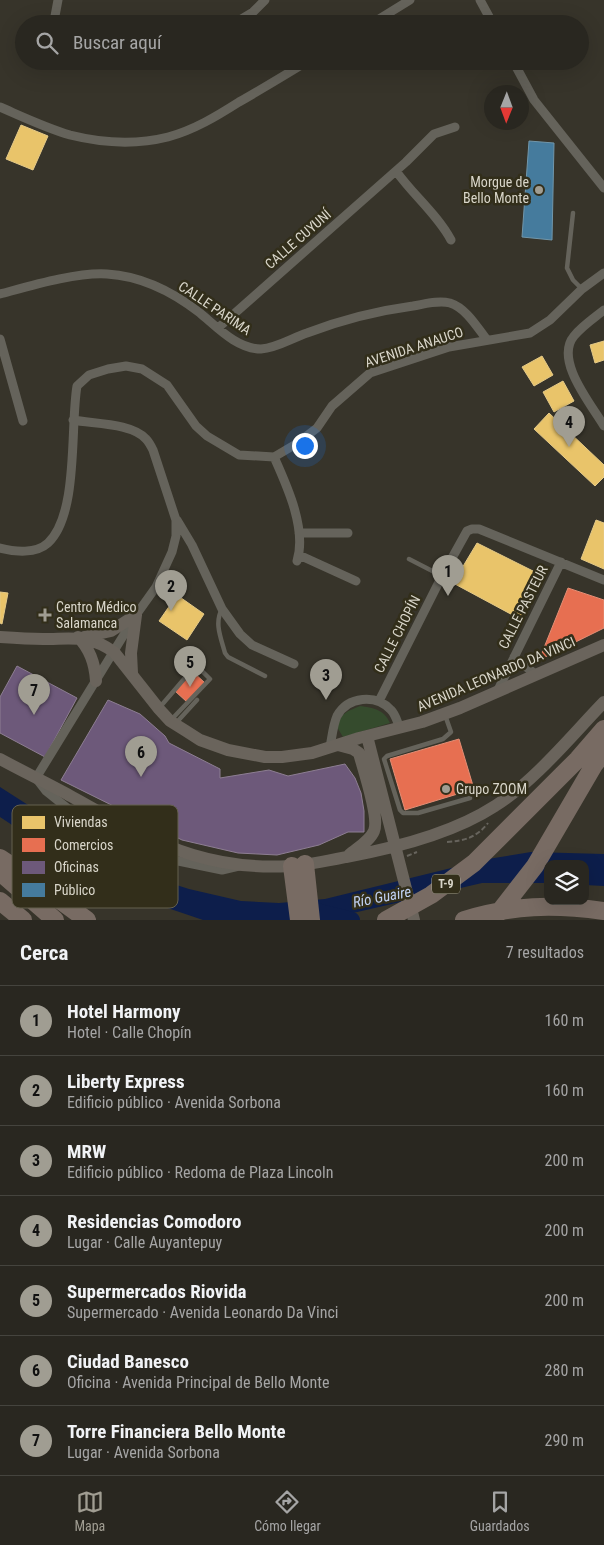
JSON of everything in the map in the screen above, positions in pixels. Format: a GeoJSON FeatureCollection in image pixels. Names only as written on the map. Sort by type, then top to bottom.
{"type":"FeatureCollection","features":[{"type":"Feature","properties":{"kind":"highway","name":"T-9"},"geometry":{"type":"LineString","coordinates":[[386,920],[431,895],[474,863],[578,759],[604,729]]}},
{"type":"Feature","properties":{"kind":"highway"},"geometry":{"type":"LineString","coordinates":[[493,920],[535,866],[594,765],[604,752]]}},
{"type":"Feature","properties":{"kind":"highway"},"geometry":{"type":"LineString","coordinates":[[0,858],[12,866]]}},
{"type":"Feature","properties":{"kind":"highway"},"geometry":{"type":"LineString","coordinates":[[299,869],[299,920]]}},
{"type":"Feature","properties":{"kind":"highway"},"geometry":{"type":"LineString","coordinates":[[299,869],[311,920]]}},
{"type":"Feature","properties":{"kind":"highway"},"geometry":{"type":"LineString","coordinates":[[0,872],[12,882]]}},
{"type":"Feature","properties":{"kind":"highway"},"geometry":{"type":"LineString","coordinates":[[0,901],[23,920]]}},
{"type":"Feature","properties":{"kind":"highway"},"geometry":{"type":"LineString","coordinates":[[464,920],[497,911],[524,907],[562,906],[604,911]]}},
{"type":"Feature","properties":{"kind":"highway"},"geometry":{"type":"LineString","coordinates":[[42,908],[56,920]]}},
{"type":"Feature","properties":{"kind":"highway"},"geometry":{"type":"LineString","coordinates":[[71,908],[87,920]]}},
{"type":"Feature","properties":{"kind":"highway"},"geometry":{"type":"LineString","coordinates":[[503,920],[574,912],[604,916]]}},
{"type":"Feature","properties":{"kind":"street"},"geometry":{"type":"LineString","coordinates":[[56,15],[58,0]]}},
{"type":"Feature","properties":{"kind":"street"},"geometry":{"type":"LineString","coordinates":[[248,15],[265,0]]}},
{"type":"Feature","properties":{"kind":"street"},"geometry":{"type":"LineString","coordinates":[[385,15],[410,0]]}},
{"type":"Feature","properties":{"kind":"street"},"geometry":{"type":"LineString","coordinates":[[480,0],[488,15]]}},
{"type":"Feature","properties":{"kind":"street"},"geometry":{"type":"LineString","coordinates":[[0,106],[52,129],[83,138],[132,142],[154,140],[175,135],[208,121],[293,70]]}},
{"type":"Feature","properties":{"kind":"street"},"geometry":{"type":"LineString","coordinates":[[518,70],[534,100],[604,188]]}},
{"type":"Feature","properties":{"kind":"street","name":"CALLE CUYUNÍ"},"geometry":{"type":"LineString","coordinates":[[218,328],[396,171],[434,134],[455,127]]}},
{"type":"Feature","properties":{"kind":"street"},"geometry":{"type":"LineString","coordinates":[[396,171],[406,185],[443,225],[451,240]]}},
{"type":"Feature","properties":{"kind":"street","name":"AVENIDA ANAUCO"},"geometry":{"type":"LineString","coordinates":[[274,457],[296,444],[317,428],[332,406],[370,372],[449,347],[530,333],[550,320],[582,288],[604,273]]}},
{"type":"Feature","properties":{"kind":"street","name":"CALLE PARIMA"},"geometry":{"type":"LineString","coordinates":[[0,294],[32,285],[78,276],[106,274],[124,276],[142,281],[177,296],[218,328],[248,347],[269,348],[353,317],[437,302],[451,304],[464,310],[487,340]]}},
{"type":"Feature","properties":{"kind":"street"},"geometry":{"type":"LineString","coordinates":[[604,310],[575,335],[569,343],[567,354],[572,374],[604,426]]}},
{"type":"Feature","properties":{"kind":"street"},"geometry":{"type":"LineString","coordinates":[[0,339],[23,421]]}},
{"type":"Feature","properties":{"kind":"street"},"geometry":{"type":"LineString","coordinates":[[0,548],[17,551],[35,550],[43,547],[53,537],[60,523],[72,474],[73,420],[77,386],[89,375],[126,366],[142,369],[167,386],[196,426],[207,436],[239,455],[274,457],[285,481],[300,533],[298,558],[356,581]]}},
{"type":"Feature","properties":{"kind":"street"},"geometry":{"type":"LineString","coordinates":[[73,420],[122,427],[136,431],[147,439],[153,450],[176,520],[192,545],[222,609],[240,634],[252,645],[294,664]]}},
{"type":"Feature","properties":{"kind":"street"},"geometry":{"type":"LineString","coordinates":[[36,778],[136,615],[156,587],[172,552],[176,536],[176,520]]}},
{"type":"Feature","properties":{"kind":"street","name":"CALLE CHOPÍN"},"geometry":{"type":"LineString","coordinates":[[379,701],[442,576],[467,532],[472,529],[479,529],[562,562]]}},
{"type":"Feature","properties":{"kind":"street"},"geometry":{"type":"LineString","coordinates":[[300,533],[348,533]]}},
{"type":"Feature","properties":{"kind":"street"},"geometry":{"type":"LineString","coordinates":[[562,562],[604,580]]}},
{"type":"Feature","properties":{"kind":"street","name":"CALLE PASTEUR"},"geometry":{"type":"LineString","coordinates":[[496,692],[562,562]]}},
{"type":"Feature","properties":{"kind":"street"},"geometry":{"type":"LineString","coordinates":[[0,637],[45,639],[78,637],[111,631],[136,615]]}},
{"type":"Feature","properties":{"kind":"street"},"geometry":{"type":"LineString","coordinates":[[132,673],[131,654],[136,615]]}},
{"type":"Feature","properties":{"kind":"street"},"geometry":{"type":"LineString","coordinates":[[78,637],[105,645],[114,652]]}},
{"type":"Feature","properties":{"kind":"street"},"geometry":{"type":"LineString","coordinates":[[78,637],[89,651],[96,681]]}},
{"type":"Feature","properties":{"kind":"street","name":"AVENIDA LEONARDO DA VINCI"},"geometry":{"type":"LineString","coordinates":[[114,652],[158,709],[173,723],[200,740],[243,754],[282,757],[305,754],[445,714],[603,645]]}},
{"type":"Feature","properties":{"kind":"street"},"geometry":{"type":"LineString","coordinates":[[514,656],[535,674]]}},
{"type":"Feature","properties":{"kind":"street"},"geometry":{"type":"LineString","coordinates":[[347,857],[366,841],[372,834],[376,824],[375,813],[359,753],[353,749],[334,746],[338,716],[348,704],[366,699],[379,701],[391,710],[400,728]]}},
{"type":"Feature","properties":{"kind":"street"},"geometry":{"type":"LineString","coordinates":[[178,849],[211,860],[245,865],[299,869],[396,846],[455,826],[494,807],[516,792],[604,702]]}},
{"type":"Feature","properties":{"kind":"street"},"geometry":{"type":"LineString","coordinates":[[367,736],[414,920]]}},
{"type":"Feature","properties":{"kind":"street"},"geometry":{"type":"LineString","coordinates":[[0,759],[87,805]]}},
{"type":"Feature","properties":{"kind":"street"},"geometry":{"type":"LineString","coordinates":[[36,778],[46,791],[64,805]]}},
{"type":"Feature","properties":{"kind":"street"},"geometry":{"type":"LineString","coordinates":[[178,861],[222,870],[245,865]]}},
{"type":"Feature","properties":{"kind":"street"},"geometry":{"type":"LineString","coordinates":[[56,920],[64,908]]}},
{"type":"Feature","properties":{"kind":"street"},"geometry":{"type":"LineString","coordinates":[[73,920],[80,908]]}},
{"type":"Feature","properties":{"kind":"lane"},"geometry":{"type":"LineString","coordinates":[[573,213],[568,268],[573,280],[582,288]]}},
{"type":"Feature","properties":{"kind":"lane"},"geometry":{"type":"LineString","coordinates":[[409,559],[442,576]]}},
{"type":"Feature","properties":{"kind":"lane"},"geometry":{"type":"LineString","coordinates":[[222,609],[218,615],[217,623],[224,653],[232,660],[265,676]]}},
{"type":"Feature","properties":{"kind":"lane"},"geometry":{"type":"LineString","coordinates":[[158,709],[196,665],[210,679],[173,723]]}},
{"type":"Feature","properties":{"kind":"lane"},"geometry":{"type":"LineString","coordinates":[[173,723],[197,700]]}},
{"type":"Feature","properties":{"kind":"lane"},"geometry":{"type":"LineString","coordinates":[[445,714],[451,732],[449,735],[443,739],[387,756],[384,759],[400,810],[403,813],[418,812],[470,798]]}},
{"type":"Feature","properties":{"kind":"green space"},"geometry":{"type":"Polygon","coordinates":[[[360,706],[381,712],[388,718],[390,723],[343,737],[337,727],[341,718],[348,711],[360,706]]]}},
{"type":"Feature","properties":{"kind":"water","name":"Río Guaire"},"geometry":{"type":"Polygon","coordinates":[[[0,787],[28,805],[12,805],[12,825],[0,817],[0,787]]]}},
{"type":"Feature","properties":{"kind":"water","name":"Río Guaire"},"geometry":{"type":"Polygon","coordinates":[[[531,852],[604,854],[604,886],[589,885],[589,860],[544,860],[544,883],[482,883],[323,920],[203,920],[168,908],[178,908],[178,886],[241,901],[279,903],[325,899],[488,859],[531,852]]]}},
{"type":"Feature","properties":{"kind":"building: Viviendas"},"geometry":{"type":"Polygon","coordinates":[[[21,125],[48,136],[33,170],[6,159],[21,125]]]}},
{"type":"Feature","properties":{"kind":"building: Viviendas"},"geometry":{"type":"Polygon","coordinates":[[[604,341],[604,360],[595,363],[590,345],[604,341]]]}},
{"type":"Feature","properties":{"kind":"building: Viviendas"},"geometry":{"type":"Polygon","coordinates":[[[542,356],[553,375],[534,386],[522,367],[542,356]]]}},
{"type":"Feature","properties":{"kind":"building: Viviendas"},"geometry":{"type":"Polygon","coordinates":[[[563,381],[574,401],[554,412],[543,392],[563,381]]]}},
{"type":"Feature","properties":{"kind":"building: Viviendas"},"geometry":{"type":"Polygon","coordinates":[[[549,413],[604,465],[604,477],[595,486],[534,429],[549,413]]]}},
{"type":"Feature","properties":{"kind":"building: Viviendas"},"geometry":{"type":"Polygon","coordinates":[[[596,520],[604,523],[604,569],[581,559],[596,520]]]}},
{"type":"Feature","properties":{"kind":"building: Viviendas"},"geometry":{"type":"Polygon","coordinates":[[[477,543],[543,576],[520,619],[453,583],[477,543]]]}},
{"type":"Feature","properties":{"kind":"building: Viviendas"},"geometry":{"type":"Polygon","coordinates":[[[0,592],[8,593],[2,624],[0,623],[0,592]]]}},
{"type":"Feature","properties":{"kind":"building: Viviendas"},"geometry":{"type":"Polygon","coordinates":[[[177,595],[204,614],[187,640],[159,621],[177,595]]]}},
{"type":"Feature","properties":{"kind":"building: Comercios"},"geometry":{"type":"Polygon","coordinates":[[[568,588],[604,600],[604,628],[539,660],[568,588]]]}},
{"type":"Feature","properties":{"kind":"building: Comercios"},"geometry":{"type":"Polygon","coordinates":[[[192,671],[205,683],[187,702],[175,691],[192,671]]]}},
{"type":"Feature","properties":{"kind":"building: Comercios"},"geometry":{"type":"Polygon","coordinates":[[[459,739],[474,789],[405,810],[390,759],[459,739]]]}},
{"type":"Feature","properties":{"kind":"building: Oficinas"},"geometry":{"type":"Polygon","coordinates":[[[17,666],[77,698],[45,757],[0,733],[0,697],[17,666]]]}},
{"type":"Feature","properties":{"kind":"building: Oficinas"},"geometry":{"type":"Polygon","coordinates":[[[108,700],[140,714],[165,736],[169,743],[220,769],[220,778],[269,770],[288,776],[345,764],[355,778],[361,793],[364,811],[364,832],[348,832],[319,845],[277,855],[238,853],[178,838],[178,805],[111,805],[61,780],[108,700]]]}},
{"type":"Feature","properties":{"kind":"building: Público","name":"Morgue de Bello Monte"},"geometry":{"type":"Polygon","coordinates":[[[529,141],[554,143],[552,240],[522,237],[529,141]]]}},
{"type":"Feature","properties":{"kind":"waterway"},"geometry":{"type":"LineString","coordinates":[[317,911],[352,920]]}},
{"type":"Feature","properties":{"kind":"place","name":"Morgue de Bello Monte"},"geometry":{"type":"Point","coordinates":[539,190]}},
{"type":"Feature","properties":{"kind":"place","name":"Residencias Comodoro"},"geometry":{"type":"Point","coordinates":[569,447]}},
{"type":"Feature","properties":{"kind":"place","name":"Hotel Harmony"},"geometry":{"type":"Point","coordinates":[448,596]}},
{"type":"Feature","properties":{"kind":"place","name":"Liberty Express"},"geometry":{"type":"Point","coordinates":[171,611]}},
{"type":"Feature","properties":{"kind":"place","name":"Centro Médico Salamanca"},"geometry":{"type":"Point","coordinates":[45,615]}},
{"type":"Feature","properties":{"kind":"place","name":"Supermercados Riovida"},"geometry":{"type":"Point","coordinates":[190,687]}},
{"type":"Feature","properties":{"kind":"place","name":"MRW"},"geometry":{"type":"Point","coordinates":[326,700]}},
{"type":"Feature","properties":{"kind":"place","name":"Torre Financiera Bello Monte"},"geometry":{"type":"Point","coordinates":[34,715]}},
{"type":"Feature","properties":{"kind":"place","name":"Ciudad Banesco"},"geometry":{"type":"Point","coordinates":[141,777]}},
{"type":"Feature","properties":{"kind":"place","name":"Grupo ZOOM"},"geometry":{"type":"Point","coordinates":[446,789]}}]}
